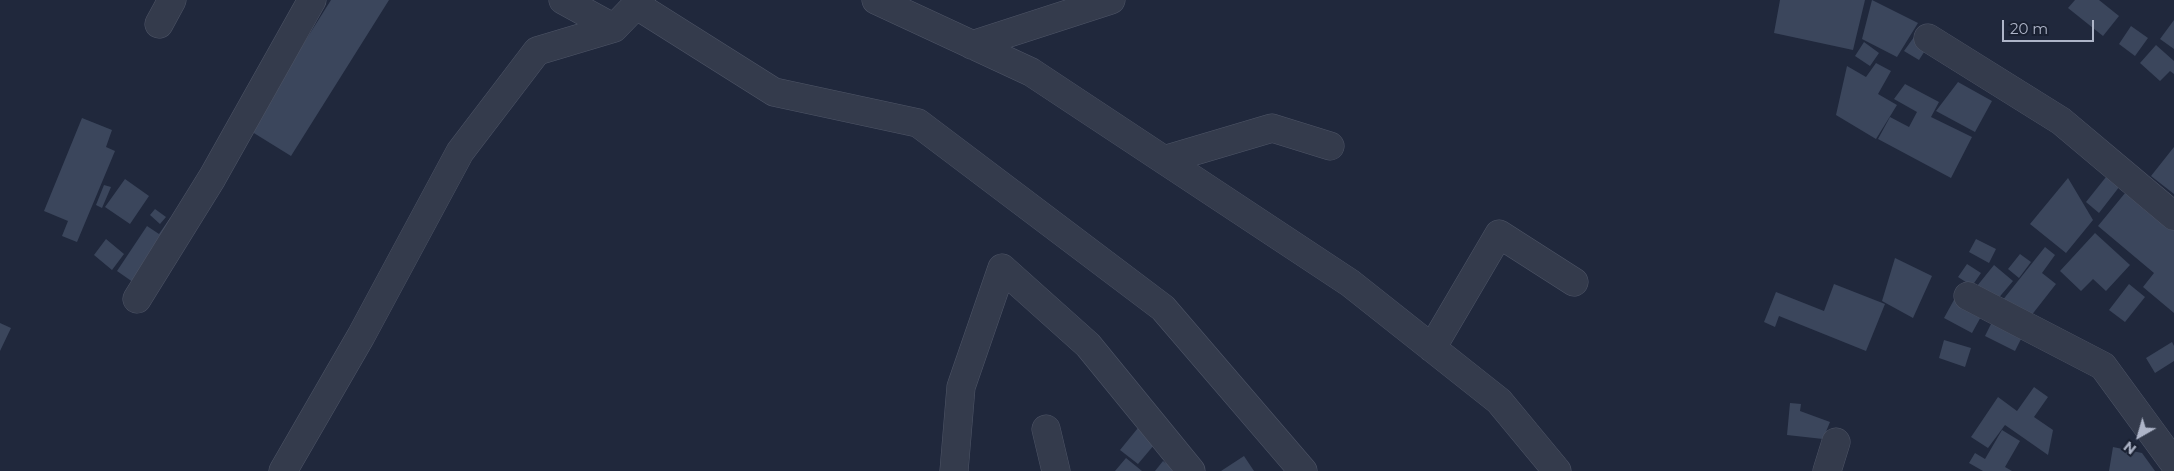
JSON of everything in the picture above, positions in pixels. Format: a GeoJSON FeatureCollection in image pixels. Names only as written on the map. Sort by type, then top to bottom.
{"type":"FeatureCollection","features":[{"type":"Feature","properties":{"kind":"street"},"geometry":{"type":"LineString","coordinates":[[159,24],[172,0]]}},
{"type":"Feature","properties":{"kind":"street"},"geometry":{"type":"LineString","coordinates":[[137,299],[212,178],[312,0]]}},
{"type":"Feature","properties":{"kind":"street"},"geometry":{"type":"LineString","coordinates":[[563,0],[614,28]]}},
{"type":"Feature","properties":{"kind":"street"},"geometry":{"type":"LineString","coordinates":[[876,0],[1031,72],[1350,283],[1499,401],[1557,471]]}},
{"type":"Feature","properties":{"kind":"street"},"geometry":{"type":"LineString","coordinates":[[972,45],[1111,0]]}},
{"type":"Feature","properties":{"kind":"street"},"geometry":{"type":"LineString","coordinates":[[283,471],[361,336],[460,152],[537,51],[614,28],[639,2],[774,92],[918,123],[1163,308],[1303,471]]}},
{"type":"Feature","properties":{"kind":"street"},"geometry":{"type":"LineString","coordinates":[[1928,38],[2061,121],[2174,216]]}},
{"type":"Feature","properties":{"kind":"street"},"geometry":{"type":"LineString","coordinates":[[1164,160],[1272,128],[1330,146]]}},
{"type":"Feature","properties":{"kind":"street"},"geometry":{"type":"LineString","coordinates":[[1432,348],[1499,234],[1574,282]]}},
{"type":"Feature","properties":{"kind":"street"},"geometry":{"type":"LineString","coordinates":[[954,471],[961,387],[1002,268],[1088,345],[1191,471]]}},
{"type":"Feature","properties":{"kind":"street"},"geometry":{"type":"LineString","coordinates":[[1968,296],[2103,366],[2174,463]]}},
{"type":"Feature","properties":{"kind":"street"},"geometry":{"type":"LineString","coordinates":[[1046,429],[1056,471]]}},
{"type":"Feature","properties":{"kind":"street"},"geometry":{"type":"LineString","coordinates":[[1827,471],[1836,442]]}},
{"type":"Feature","properties":{"kind":"building"},"geometry":{"type":"Polygon","coordinates":[[[331,0],[389,0],[291,156],[249,130],[331,0]]]}},
{"type":"Feature","properties":{"kind":"building"},"geometry":{"type":"Polygon","coordinates":[[[1780,0],[1865,0],[1853,50],[1774,33],[1780,0]]]}},
{"type":"Feature","properties":{"kind":"building"},"geometry":{"type":"Polygon","coordinates":[[[1872,0],[1918,23],[1897,57],[1862,39],[1872,0]]]}},
{"type":"Feature","properties":{"kind":"building"},"geometry":{"type":"Polygon","coordinates":[[[2075,0],[2099,0],[2119,16],[2103,36],[2068,8],[2075,0]]]}},
{"type":"Feature","properties":{"kind":"building"},"geometry":{"type":"Polygon","coordinates":[[[2174,20],[2174,49],[2160,39],[2174,20]]]}},
{"type":"Feature","properties":{"kind":"building"},"geometry":{"type":"Polygon","coordinates":[[[2131,26],[2148,38],[2135,56],[2119,44],[2131,26]]]}},
{"type":"Feature","properties":{"kind":"building"},"geometry":{"type":"Polygon","coordinates":[[[1914,37],[1928,46],[1919,60],[1904,51],[1914,37]]]}},
{"type":"Feature","properties":{"kind":"building"},"geometry":{"type":"Polygon","coordinates":[[[1864,42],[1879,53],[1870,66],[1855,56],[1864,42]]]}},
{"type":"Feature","properties":{"kind":"building"},"geometry":{"type":"Polygon","coordinates":[[[2156,45],[2174,61],[2174,74],[2170,71],[2160,81],[2140,63],[2156,45]]]}},
{"type":"Feature","properties":{"kind":"building"},"geometry":{"type":"Polygon","coordinates":[[[1876,63],[1891,71],[1878,94],[1897,105],[1876,139],[1836,115],[1847,66],[1866,77],[1876,63]]]}},
{"type":"Feature","properties":{"kind":"building"},"geometry":{"type":"Polygon","coordinates":[[[1958,82],[1992,101],[1975,132],[1936,111],[1958,82]]]}},
{"type":"Feature","properties":{"kind":"building"},"geometry":{"type":"Polygon","coordinates":[[[1905,84],[1939,102],[1931,117],[1972,137],[1951,178],[1878,139],[1890,117],[1909,127],[1917,112],[1894,99],[1905,84]]]}},
{"type":"Feature","properties":{"kind":"building"},"geometry":{"type":"Polygon","coordinates":[[[82,118],[112,130],[106,147],[115,151],[77,242],[62,236],[68,221],[44,211],[82,118]]]}},
{"type":"Feature","properties":{"kind":"building"},"geometry":{"type":"Polygon","coordinates":[[[2174,147],[2174,194],[2151,176],[2174,147]]]}},
{"type":"Feature","properties":{"kind":"building"},"geometry":{"type":"Polygon","coordinates":[[[2110,172],[2123,182],[2099,213],[2086,202],[2110,172]]]}},
{"type":"Feature","properties":{"kind":"building"},"geometry":{"type":"Polygon","coordinates":[[[2068,178],[2093,220],[2066,253],[2030,224],[2068,178]]]}},
{"type":"Feature","properties":{"kind":"building"},"geometry":{"type":"Polygon","coordinates":[[[125,179],[149,196],[130,224],[105,207],[125,179]]]}},
{"type":"Feature","properties":{"kind":"building"},"geometry":{"type":"Polygon","coordinates":[[[104,185],[111,187],[102,208],[96,205],[104,185]]]}},
{"type":"Feature","properties":{"kind":"building"},"geometry":{"type":"Polygon","coordinates":[[[2130,187],[2174,224],[2174,313],[2143,287],[2154,273],[2098,226],[2130,187]]]}},
{"type":"Feature","properties":{"kind":"building"},"geometry":{"type":"Polygon","coordinates":[[[155,209],[166,217],[160,224],[150,215],[155,209]]]}},
{"type":"Feature","properties":{"kind":"building"},"geometry":{"type":"Polygon","coordinates":[[[170,218],[181,227],[140,287],[117,271],[147,226],[159,234],[170,218]]]}},
{"type":"Feature","properties":{"kind":"building"},"geometry":{"type":"Polygon","coordinates":[[[2095,233],[2130,265],[2106,291],[2093,279],[2081,291],[2060,271],[2095,233]]]}},
{"type":"Feature","properties":{"kind":"building"},"geometry":{"type":"Polygon","coordinates":[[[106,239],[124,254],[112,270],[94,255],[106,239]]]}},
{"type":"Feature","properties":{"kind":"building"},"geometry":{"type":"Polygon","coordinates":[[[1976,239],[1996,249],[1989,263],[1969,252],[1976,239]]]}},
{"type":"Feature","properties":{"kind":"building"},"geometry":{"type":"Polygon","coordinates":[[[2045,247],[2055,255],[2042,273],[2056,284],[2027,321],[2002,301],[2045,247]]]}},
{"type":"Feature","properties":{"kind":"building"},"geometry":{"type":"Polygon","coordinates":[[[2020,254],[2031,262],[2019,278],[2008,269],[2020,254]]]}},
{"type":"Feature","properties":{"kind":"building"},"geometry":{"type":"Polygon","coordinates":[[[1895,258],[1932,276],[1913,318],[1882,301],[1895,258]]]}},
{"type":"Feature","properties":{"kind":"building"},"geometry":{"type":"Polygon","coordinates":[[[1967,264],[1981,273],[1972,286],[1958,277],[1967,264]]]}},
{"type":"Feature","properties":{"kind":"building"},"geometry":{"type":"Polygon","coordinates":[[[1994,265],[2013,281],[1996,301],[1977,286],[1994,265]]]}},
{"type":"Feature","properties":{"kind":"building"},"geometry":{"type":"Polygon","coordinates":[[[1834,284],[1885,304],[1866,351],[1779,316],[1775,327],[1764,322],[1776,292],[1824,311],[1834,284]]]}},
{"type":"Feature","properties":{"kind":"building"},"geometry":{"type":"Polygon","coordinates":[[[2129,284],[2145,297],[2125,322],[2109,310],[2129,284]]]}},
{"type":"Feature","properties":{"kind":"building"},"geometry":{"type":"Polygon","coordinates":[[[1955,298],[1983,313],[1972,333],[1944,318],[1955,298]]]}},
{"type":"Feature","properties":{"kind":"building"},"geometry":{"type":"Polygon","coordinates":[[[1994,318],[2024,333],[2015,351],[1985,336],[1994,318]]]}},
{"type":"Feature","properties":{"kind":"building"},"geometry":{"type":"Polygon","coordinates":[[[0,323],[11,328],[0,351],[0,323]]]}},
{"type":"Feature","properties":{"kind":"building"},"geometry":{"type":"Polygon","coordinates":[[[1944,340],[1971,348],[1965,367],[1939,358],[1944,340]]]}},
{"type":"Feature","properties":{"kind":"building"},"geometry":{"type":"Polygon","coordinates":[[[2172,342],[2174,346],[2174,361],[2155,373],[2146,358],[2172,342]]]}},
{"type":"Feature","properties":{"kind":"building"},"geometry":{"type":"Polygon","coordinates":[[[2034,387],[2048,397],[2034,417],[2053,430],[2048,455],[2005,425],[1988,448],[1971,437],[1998,397],[2017,411],[2034,387]]]}},
{"type":"Feature","properties":{"kind":"building"},"geometry":{"type":"Polygon","coordinates":[[[1790,403],[1801,404],[1800,411],[1830,422],[1823,439],[1787,435],[1790,403]]]}},
{"type":"Feature","properties":{"kind":"building"},"geometry":{"type":"Polygon","coordinates":[[[1142,423],[1154,445],[1138,464],[1120,450],[1142,423]]]}},
{"type":"Feature","properties":{"kind":"building"},"geometry":{"type":"Polygon","coordinates":[[[2002,430],[2020,441],[2005,467],[2012,471],[1983,471],[1969,463],[1975,453],[1985,459],[2002,430]]]}},
{"type":"Feature","properties":{"kind":"building"},"geometry":{"type":"Polygon","coordinates":[[[2113,447],[2142,453],[2155,471],[2109,471],[2113,447]]]}},
{"type":"Feature","properties":{"kind":"building"},"geometry":{"type":"Polygon","coordinates":[[[1244,456],[1254,471],[1221,471],[1244,456]]]}},
{"type":"Feature","properties":{"kind":"building"},"geometry":{"type":"Polygon","coordinates":[[[1126,458],[1142,471],[1115,471],[1126,458]]]}},
{"type":"Feature","properties":{"kind":"building"},"geometry":{"type":"Polygon","coordinates":[[[1163,461],[1176,471],[1155,471],[1163,461]]]}}]}
